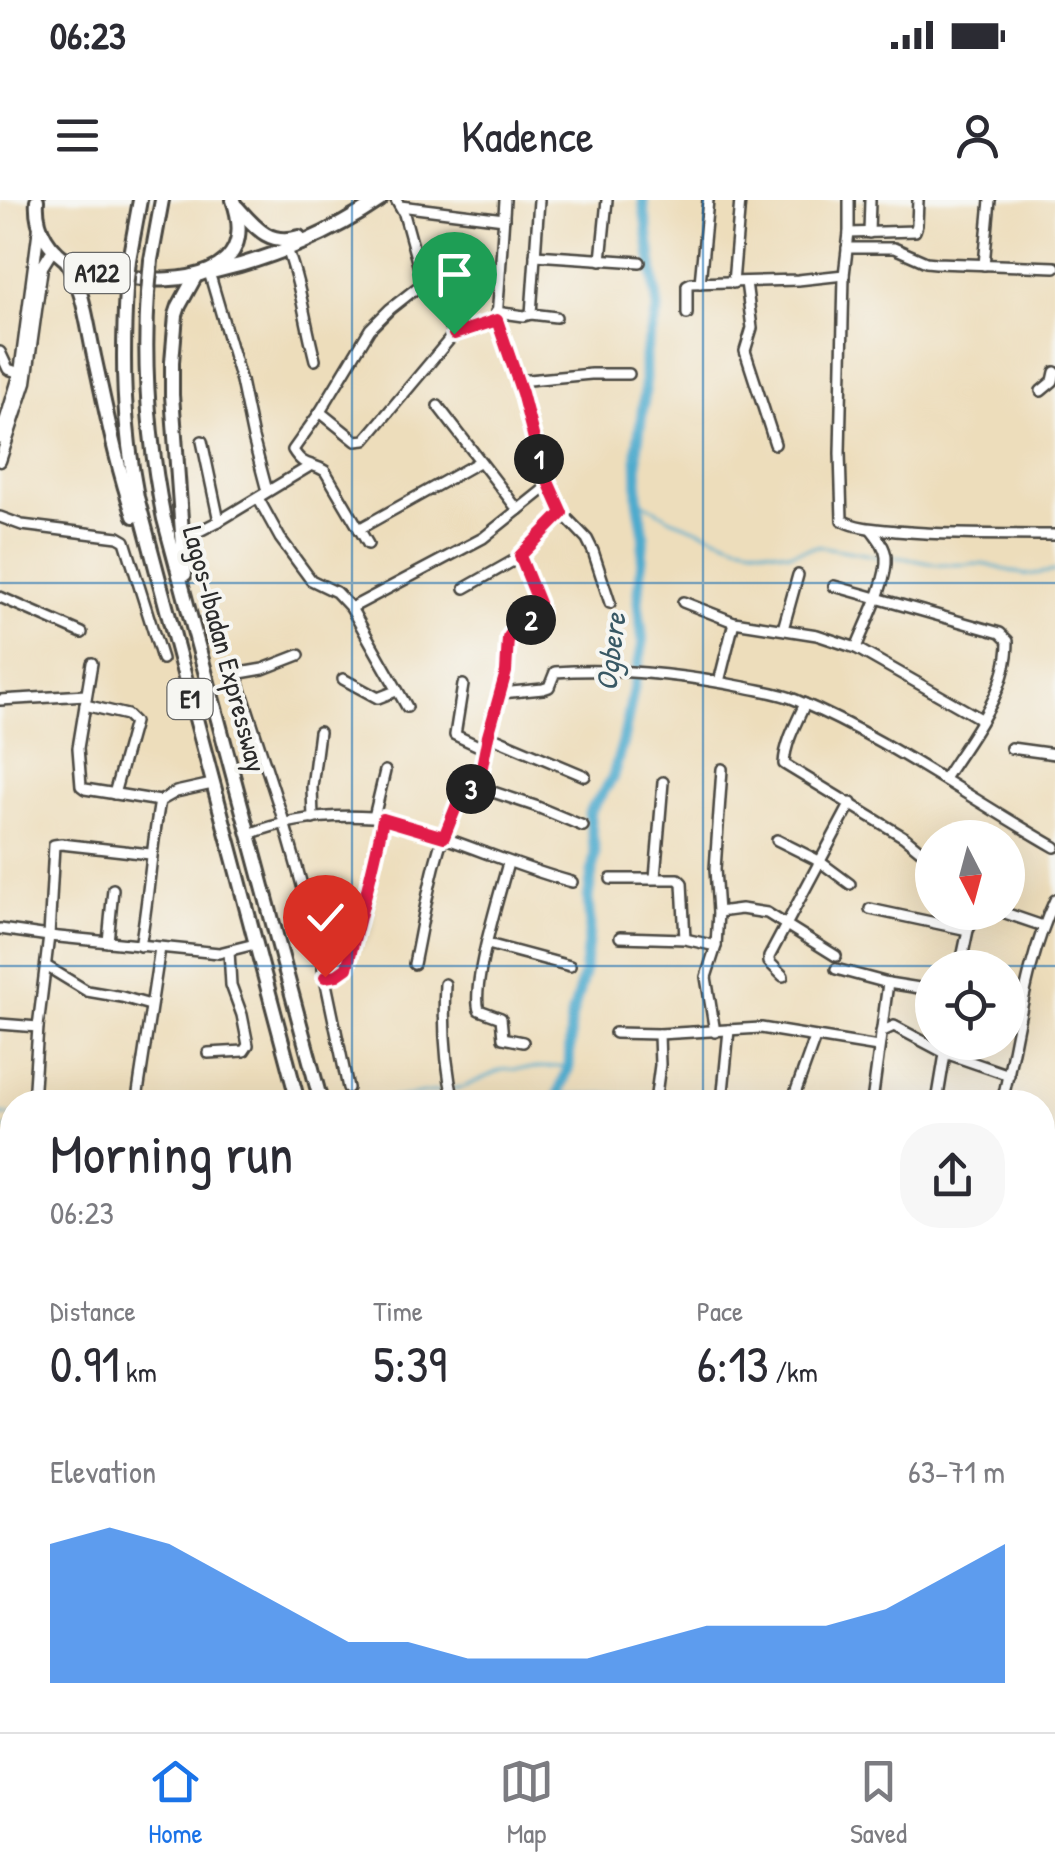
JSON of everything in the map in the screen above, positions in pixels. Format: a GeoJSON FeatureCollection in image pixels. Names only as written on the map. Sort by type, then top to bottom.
{"type":"FeatureCollection","features":[{"type":"Feature","properties":{"kind":"highway","name":"A122"},"geometry":{"type":"LineString","coordinates":[[37,200],[39,226],[50,247],[73,264],[115,276],[154,280],[202,275],[287,249],[380,200]]}},
{"type":"Feature","properties":{"kind":"highway","name":"Lagos-Ibadan Expressway"},"geometry":{"type":"LineString","coordinates":[[140,200],[126,289],[122,384],[137,497],[295,1090]]}},
{"type":"Feature","properties":{"kind":"highway","name":"Lagos-Ibadan Expressway"},"geometry":{"type":"LineString","coordinates":[[162,200],[151,260],[145,378],[154,468],[164,519],[318,1090]]}},
{"type":"Feature","properties":{"kind":"highway"},"geometry":{"type":"LineString","coordinates":[[234,202],[260,231],[272,239],[287,240],[304,236],[366,200]]}},
{"type":"Feature","properties":{"kind":"highway"},"geometry":{"type":"LineString","coordinates":[[184,592],[172,362],[176,316],[178,306],[202,275],[220,266],[234,246],[239,229],[234,202]]}},
{"type":"Feature","properties":{"kind":"highway"},"geometry":{"type":"LineString","coordinates":[[61,254],[77,281],[123,482],[160,591]]}},
{"type":"Feature","properties":{"kind":"main road"},"geometry":{"type":"LineString","coordinates":[[1,432],[20,373],[39,226]]}},
{"type":"Feature","properties":{"kind":"main road"},"geometry":{"type":"LineString","coordinates":[[0,460],[26,382],[42,267],[45,260],[61,254]]}},
{"type":"Feature","properties":{"kind":"street"},"geometry":{"type":"LineString","coordinates":[[505,200],[497,316],[548,486],[562,513],[587,539],[610,603]]}},
{"type":"Feature","properties":{"kind":"street"},"geometry":{"type":"LineString","coordinates":[[531,314],[539,200]]}},
{"type":"Feature","properties":{"kind":"street"},"geometry":{"type":"LineString","coordinates":[[594,200],[607,201],[601,260]]}},
{"type":"Feature","properties":{"kind":"street"},"geometry":{"type":"LineString","coordinates":[[700,283],[708,200]]}},
{"type":"Feature","properties":{"kind":"street"},"geometry":{"type":"LineString","coordinates":[[733,282],[740,200]]}},
{"type":"Feature","properties":{"kind":"street"},"geometry":{"type":"LineString","coordinates":[[848,200],[842,520],[872,528],[956,534],[1055,535]]}},
{"type":"Feature","properties":{"kind":"street"},"geometry":{"type":"LineString","coordinates":[[869,233],[870,200]]}},
{"type":"Feature","properties":{"kind":"street"},"geometry":{"type":"LineString","coordinates":[[849,233],[915,231],[918,200]]}},
{"type":"Feature","properties":{"kind":"street"},"geometry":{"type":"LineString","coordinates":[[984,265],[990,200]]}},
{"type":"Feature","properties":{"kind":"street"},"geometry":{"type":"LineString","coordinates":[[454,334],[424,283],[398,203],[504,219]]}},
{"type":"Feature","properties":{"kind":"street"},"geometry":{"type":"LineString","coordinates":[[847,248],[894,248],[926,262],[1055,267]]}},
{"type":"Feature","properties":{"kind":"street"},"geometry":{"type":"LineString","coordinates":[[287,249],[301,292],[315,360]]}},
{"type":"Feature","properties":{"kind":"street"},"geometry":{"type":"LineString","coordinates":[[535,256],[640,262]]}},
{"type":"Feature","properties":{"kind":"street"},"geometry":{"type":"LineString","coordinates":[[202,275],[241,382],[267,491]]}},
{"type":"Feature","properties":{"kind":"street"},"geometry":{"type":"LineString","coordinates":[[688,314],[688,285],[844,275]]}},
{"type":"Feature","properties":{"kind":"street"},"geometry":{"type":"LineString","coordinates":[[746,282],[752,328],[744,352],[775,444]]}},
{"type":"Feature","properties":{"kind":"street"},"geometry":{"type":"LineString","coordinates":[[310,466],[293,450],[370,330],[424,283]]}},
{"type":"Feature","properties":{"kind":"street"},"geometry":{"type":"LineString","coordinates":[[320,412],[356,441],[365,440],[454,334],[497,316],[556,317]]}},
{"type":"Feature","properties":{"kind":"street"},"geometry":{"type":"LineString","coordinates":[[0,352],[8,369],[20,373]]}},
{"type":"Feature","properties":{"kind":"street"},"geometry":{"type":"LineString","coordinates":[[518,382],[629,374]]}},
{"type":"Feature","properties":{"kind":"street"},"geometry":{"type":"LineString","coordinates":[[1041,391],[1054,378]]}},
{"type":"Feature","properties":{"kind":"street"},"geometry":{"type":"LineString","coordinates":[[438,406],[518,510]]}},
{"type":"Feature","properties":{"kind":"street"},"geometry":{"type":"LineString","coordinates":[[202,441],[219,521]]}},
{"type":"Feature","properties":{"kind":"street"},"geometry":{"type":"LineString","coordinates":[[359,529],[479,462]]}},
{"type":"Feature","properties":{"kind":"street"},"geometry":{"type":"LineString","coordinates":[[182,540],[310,466],[326,471],[368,544]]}},
{"type":"Feature","properties":{"kind":"street"},"geometry":{"type":"LineString","coordinates":[[350,608],[472,544],[548,486]]}},
{"type":"Feature","properties":{"kind":"street"},"geometry":{"type":"LineString","coordinates":[[258,498],[286,548],[311,580],[336,592],[350,608],[407,706]]}},
{"type":"Feature","properties":{"kind":"street"},"geometry":{"type":"LineString","coordinates":[[466,588],[520,556],[562,513]]}},
{"type":"Feature","properties":{"kind":"street"},"geometry":{"type":"LineString","coordinates":[[0,517],[22,525],[125,541],[162,660]]}},
{"type":"Feature","properties":{"kind":"street"},"geometry":{"type":"LineString","coordinates":[[856,648],[883,582],[886,558],[872,528]]}},
{"type":"Feature","properties":{"kind":"street"},"geometry":{"type":"LineString","coordinates":[[478,787],[506,672],[510,634],[540,612],[520,556]]}},
{"type":"Feature","properties":{"kind":"street"},"geometry":{"type":"LineString","coordinates":[[784,629],[798,575]]}},
{"type":"Feature","properties":{"kind":"street"},"geometry":{"type":"LineString","coordinates":[[834,586],[1005,636],[1008,641],[1000,686],[944,779]]}},
{"type":"Feature","properties":{"kind":"street"},"geometry":{"type":"LineString","coordinates":[[0,597],[82,633]]}},
{"type":"Feature","properties":{"kind":"street"},"geometry":{"type":"LineString","coordinates":[[683,602],[734,622],[817,636],[856,648],[981,719]]}},
{"type":"Feature","properties":{"kind":"street"},"geometry":{"type":"LineString","coordinates":[[719,682],[734,622]]}},
{"type":"Feature","properties":{"kind":"street"},"geometry":{"type":"LineString","coordinates":[[299,655],[240,674],[238,678],[315,931],[348,1088]]}},
{"type":"Feature","properties":{"kind":"street"},"geometry":{"type":"LineString","coordinates":[[92,663],[78,748],[79,781],[85,789],[160,801],[176,792],[212,784]]}},
{"type":"Feature","properties":{"kind":"street"},"geometry":{"type":"LineString","coordinates":[[501,693],[549,687],[554,672],[635,672],[719,682],[784,696],[882,743],[1055,848]]}},
{"type":"Feature","properties":{"kind":"street"},"geometry":{"type":"LineString","coordinates":[[343,679],[378,698],[396,690]]}},
{"type":"Feature","properties":{"kind":"street"},"geometry":{"type":"LineString","coordinates":[[462,685],[455,735],[486,749]]}},
{"type":"Feature","properties":{"kind":"street"},"geometry":{"type":"LineString","coordinates":[[0,700],[86,700],[127,715],[134,722],[114,794]]}},
{"type":"Feature","properties":{"kind":"street"},"geometry":{"type":"LineString","coordinates":[[805,704],[792,731],[784,764],[915,846]]}},
{"type":"Feature","properties":{"kind":"street"},"geometry":{"type":"LineString","coordinates":[[312,818],[320,732]]}},
{"type":"Feature","properties":{"kind":"street"},"geometry":{"type":"LineString","coordinates":[[488,736],[585,776]]}},
{"type":"Feature","properties":{"kind":"street"},"geometry":{"type":"LineString","coordinates":[[1010,748],[1055,754]]}},
{"type":"Feature","properties":{"kind":"street"},"geometry":{"type":"LineString","coordinates":[[716,1032],[706,977],[716,946],[715,869],[722,769]]}},
{"type":"Feature","properties":{"kind":"street"},"geometry":{"type":"LineString","coordinates":[[325,977],[347,968],[372,875],[385,771]]}},
{"type":"Feature","properties":{"kind":"street"},"geometry":{"type":"LineString","coordinates":[[655,878],[663,782]]}},
{"type":"Feature","properties":{"kind":"street"},"geometry":{"type":"LineString","coordinates":[[414,964],[444,837],[462,792],[478,787],[582,826]]}},
{"type":"Feature","properties":{"kind":"street"},"geometry":{"type":"LineString","coordinates":[[140,946],[160,801]]}},
{"type":"Feature","properties":{"kind":"street"},"geometry":{"type":"LineString","coordinates":[[783,976],[769,957],[851,804]]}},
{"type":"Feature","properties":{"kind":"street"},"geometry":{"type":"LineString","coordinates":[[249,834],[284,822],[312,818],[378,818],[572,882]]}},
{"type":"Feature","properties":{"kind":"street"},"geometry":{"type":"LineString","coordinates":[[778,840],[819,861],[850,884]]}},
{"type":"Feature","properties":{"kind":"street"},"geometry":{"type":"LineString","coordinates":[[33,1090],[54,845],[150,854]]}},
{"type":"Feature","properties":{"kind":"street"},"geometry":{"type":"LineString","coordinates":[[508,862],[480,969],[477,1005],[482,1012],[501,1018],[503,1038],[523,1042]]}},
{"type":"Feature","properties":{"kind":"street"},"geometry":{"type":"LineString","coordinates":[[610,878],[678,879],[682,883],[684,939]]}},
{"type":"Feature","properties":{"kind":"street"},"geometry":{"type":"LineString","coordinates":[[108,942],[113,889]]}},
{"type":"Feature","properties":{"kind":"street"},"geometry":{"type":"LineString","coordinates":[[1005,1090],[1023,991],[1042,926],[1055,900]]}},
{"type":"Feature","properties":{"kind":"street"},"geometry":{"type":"LineString","coordinates":[[870,908],[915,918]]}},
{"type":"Feature","properties":{"kind":"street"},"geometry":{"type":"LineString","coordinates":[[718,912],[741,909],[767,913],[836,956]]}},
{"type":"Feature","properties":{"kind":"street"},"geometry":{"type":"LineString","coordinates":[[1025,920],[1042,926]]}},
{"type":"Feature","properties":{"kind":"street"},"geometry":{"type":"LineString","coordinates":[[0,930],[160,948],[229,951],[255,944]]}},
{"type":"Feature","properties":{"kind":"street"},"geometry":{"type":"LineString","coordinates":[[964,950],[968,930]]}},
{"type":"Feature","properties":{"kind":"street"},"geometry":{"type":"LineString","coordinates":[[620,936],[684,939],[716,946]]}},
{"type":"Feature","properties":{"kind":"street"},"geometry":{"type":"LineString","coordinates":[[488,944],[570,966]]}},
{"type":"Feature","properties":{"kind":"street"},"geometry":{"type":"LineString","coordinates":[[138,1090],[160,948]]}},
{"type":"Feature","properties":{"kind":"street"},"geometry":{"type":"LineString","coordinates":[[208,1054],[244,1052],[248,1045],[231,985],[229,951]]}},
{"type":"Feature","properties":{"kind":"street"},"geometry":{"type":"LineString","coordinates":[[46,966],[87,990],[150,1006]]}},
{"type":"Feature","properties":{"kind":"street"},"geometry":{"type":"LineString","coordinates":[[836,969],[915,987]]}},
{"type":"Feature","properties":{"kind":"street"},"geometry":{"type":"LineString","coordinates":[[873,1090],[888,983]]}},
{"type":"Feature","properties":{"kind":"street"},"geometry":{"type":"LineString","coordinates":[[445,984],[452,1090]]}},
{"type":"Feature","properties":{"kind":"street"},"geometry":{"type":"LineString","coordinates":[[0,1024],[38,1027]]}},
{"type":"Feature","properties":{"kind":"street"},"geometry":{"type":"LineString","coordinates":[[881,1032],[894,1026],[915,1035]]}},
{"type":"Feature","properties":{"kind":"street"},"geometry":{"type":"LineString","coordinates":[[615,1034],[776,1029],[878,1047]]}},
{"type":"Feature","properties":{"kind":"street"},"geometry":{"type":"LineString","coordinates":[[723,1090],[728,1030]]}},
{"type":"Feature","properties":{"kind":"street"},"geometry":{"type":"LineString","coordinates":[[657,1090],[658,1034]]}},
{"type":"Feature","properties":{"kind":"street"},"geometry":{"type":"LineString","coordinates":[[796,1090],[815,1038]]}},
{"type":"Feature","properties":{"kind":"street"},"geometry":{"type":"LineString","coordinates":[[939,1090],[944,1060]]}},
{"type":"Feature","properties":{"kind":"street"},"geometry":{"type":"LineString","coordinates":[[974,1060],[1009,1075]]}},
{"type":"Feature","properties":{"kind":"waterway","name":"Ogbere"},"geometry":{"type":"LineString","coordinates":[[560,1090],[569,1066],[571,1019],[584,974],[590,926],[588,898],[595,853],[589,813],[612,779],[643,642],[638,603],[644,535],[638,499],[637,449],[645,391],[645,355],[658,309],[643,200]]}},
{"type":"Feature","properties":{"kind":"waterway"},"geometry":{"type":"LineString","coordinates":[[638,499],[671,519],[737,544],[790,553],[818,546],[881,557]]}},
{"type":"Feature","properties":{"kind":"waterway"},"geometry":{"type":"LineString","coordinates":[[889,557],[939,565],[983,564],[1026,575],[1055,571]]}},
{"type":"Feature","properties":{"kind":"waterway"},"geometry":{"type":"LineString","coordinates":[[445,1090],[464,1087],[501,1070],[569,1066]]}},
{"type":"Feature","properties":{"kind":"route"},"geometry":{"type":"LineString","coordinates":[[325,977],[347,968],[383,819],[444,837],[462,792],[478,787],[506,672],[508,638],[541,608],[520,556],[562,513],[541,466],[497,320],[454,334]]}}]}
